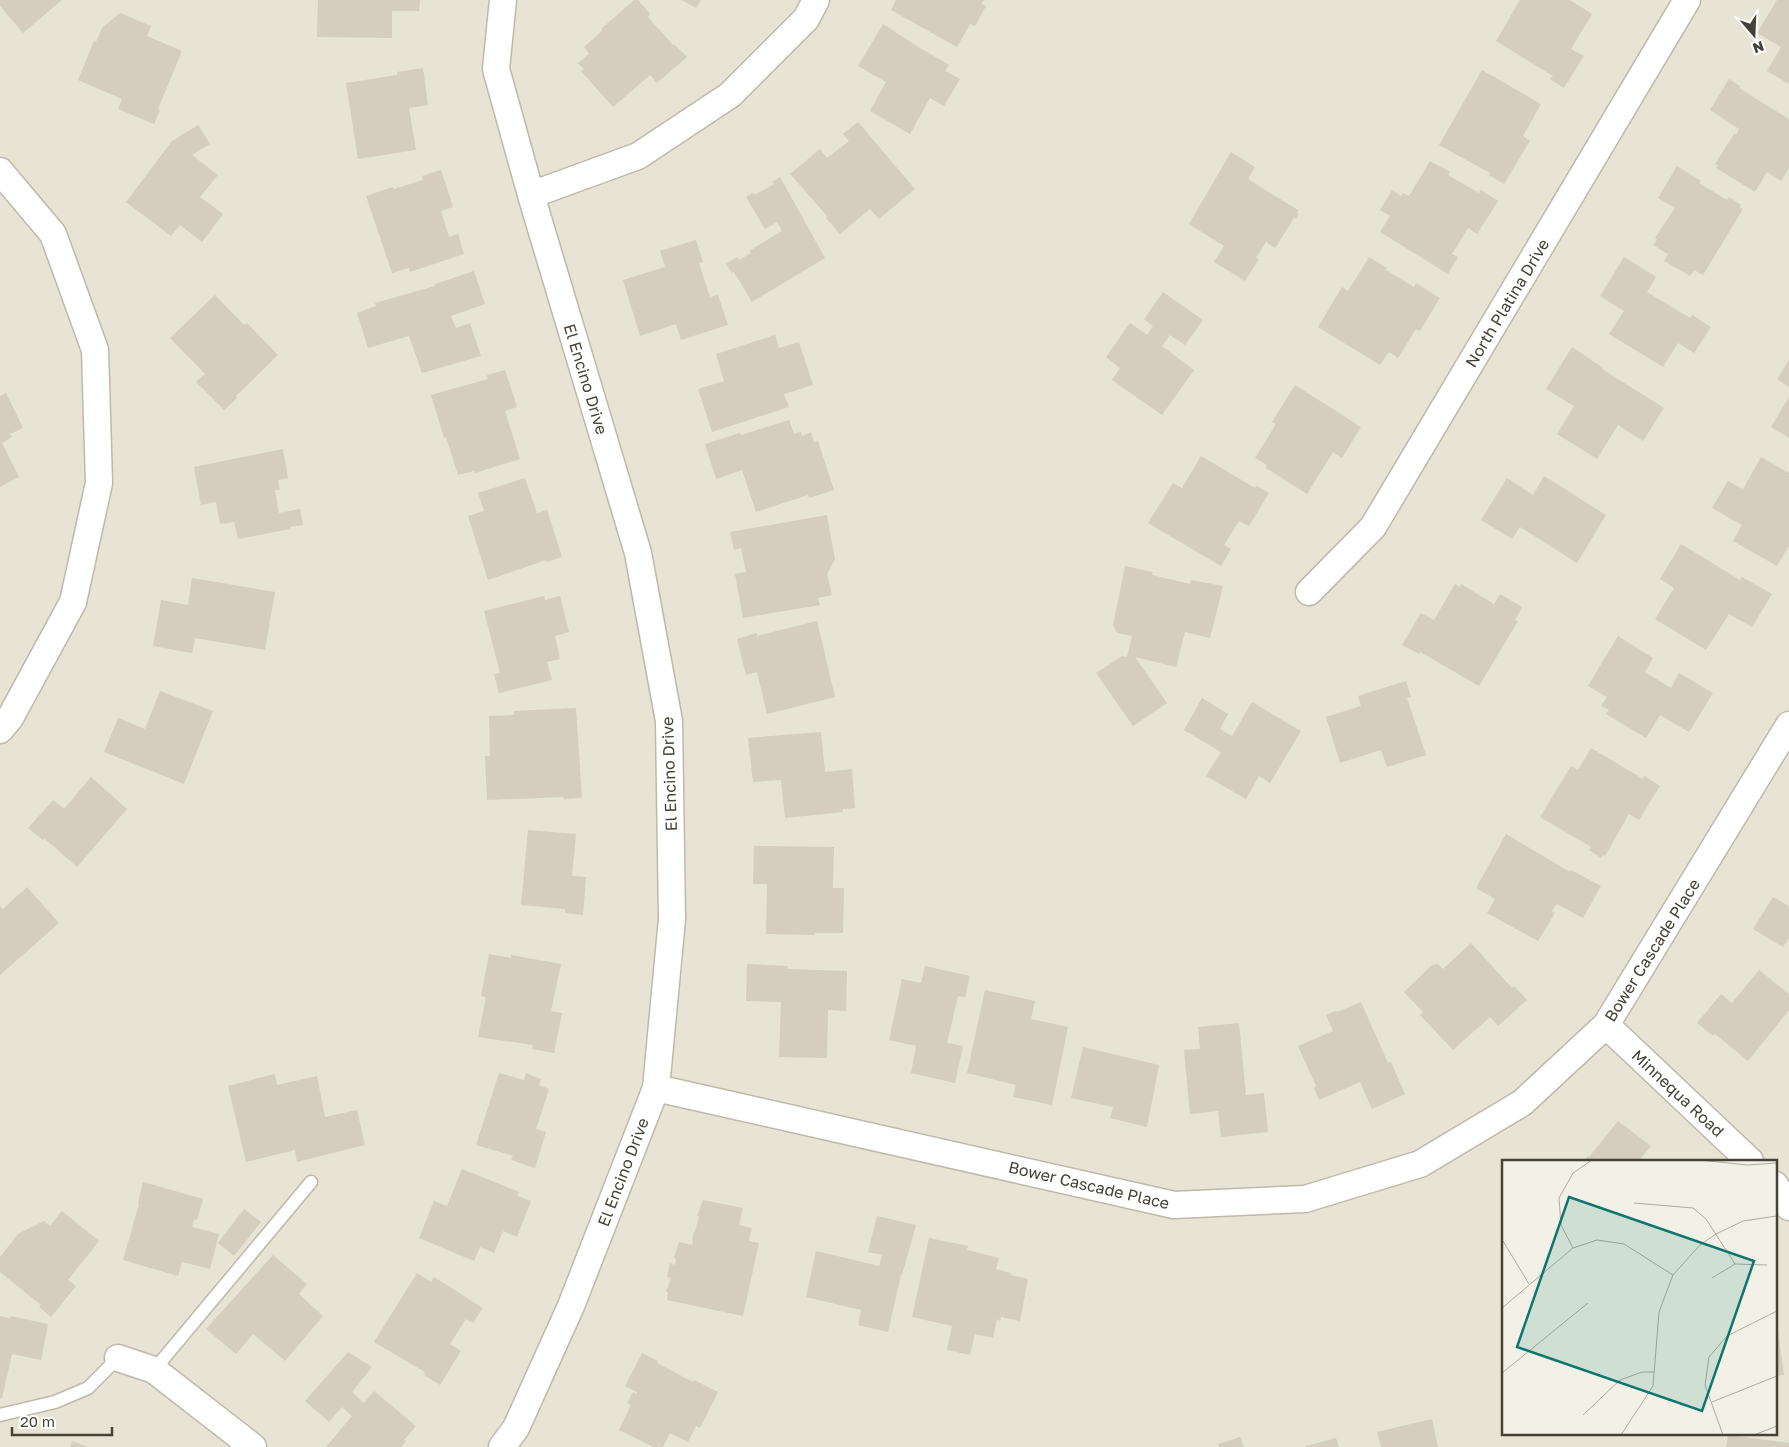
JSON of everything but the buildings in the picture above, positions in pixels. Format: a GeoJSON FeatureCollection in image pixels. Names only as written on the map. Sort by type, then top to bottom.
{"type":"FeatureCollection","features":[{"type":"Feature","properties":{"kind":"street","name":"El Encino Drive"},"geometry":{"type":"LineString","coordinates":[[502,1447],[516,1428],[571,1306],[656,1088],[672,919],[669,721],[638,553],[531,195],[496,69],[503,0]]}},
{"type":"Feature","properties":{"kind":"street"},"geometry":{"type":"LineString","coordinates":[[531,195],[638,156],[730,95],[806,19],[816,0]]}},
{"type":"Feature","properties":{"kind":"street","name":"North Platina Drive"},"geometry":{"type":"LineString","coordinates":[[1309,592],[1373,527],[1688,0]]}},
{"type":"Feature","properties":{"kind":"street"},"geometry":{"type":"LineString","coordinates":[[0,171],[53,234],[95,350],[99,483],[73,602],[10,718],[0,730]]}},
{"type":"Feature","properties":{"kind":"street","name":"Bower Cascade Place"},"geometry":{"type":"LineString","coordinates":[[656,1088],[1174,1205],[1305,1199],[1420,1164],[1522,1103],[1606,1025],[1789,724]]}},
{"type":"Feature","properties":{"kind":"street","name":"Minnequa Road"},"geometry":{"type":"LineString","coordinates":[[1606,1025],[1749,1160]]}},
{"type":"Feature","properties":{"kind":"street"},"geometry":{"type":"LineString","coordinates":[[1776,1187],[1789,1207]]}},
{"type":"Feature","properties":{"kind":"street"},"geometry":{"type":"LineString","coordinates":[[118,1358],[154,1370],[253,1447]]}},
{"type":"Feature","properties":{"kind":"lane"},"geometry":{"type":"LineString","coordinates":[[154,1370],[311,1182]]}},
{"type":"Feature","properties":{"kind":"lane"},"geometry":{"type":"LineString","coordinates":[[0,1415],[55,1402],[88,1388],[118,1358]]}},
{"type":"Feature","properties":{"kind":"shaded area"},"geometry":{"type":"Polygon","coordinates":[[[0,0],[1789,0],[1789,1447],[0,1447],[0,0]]]}}]}
